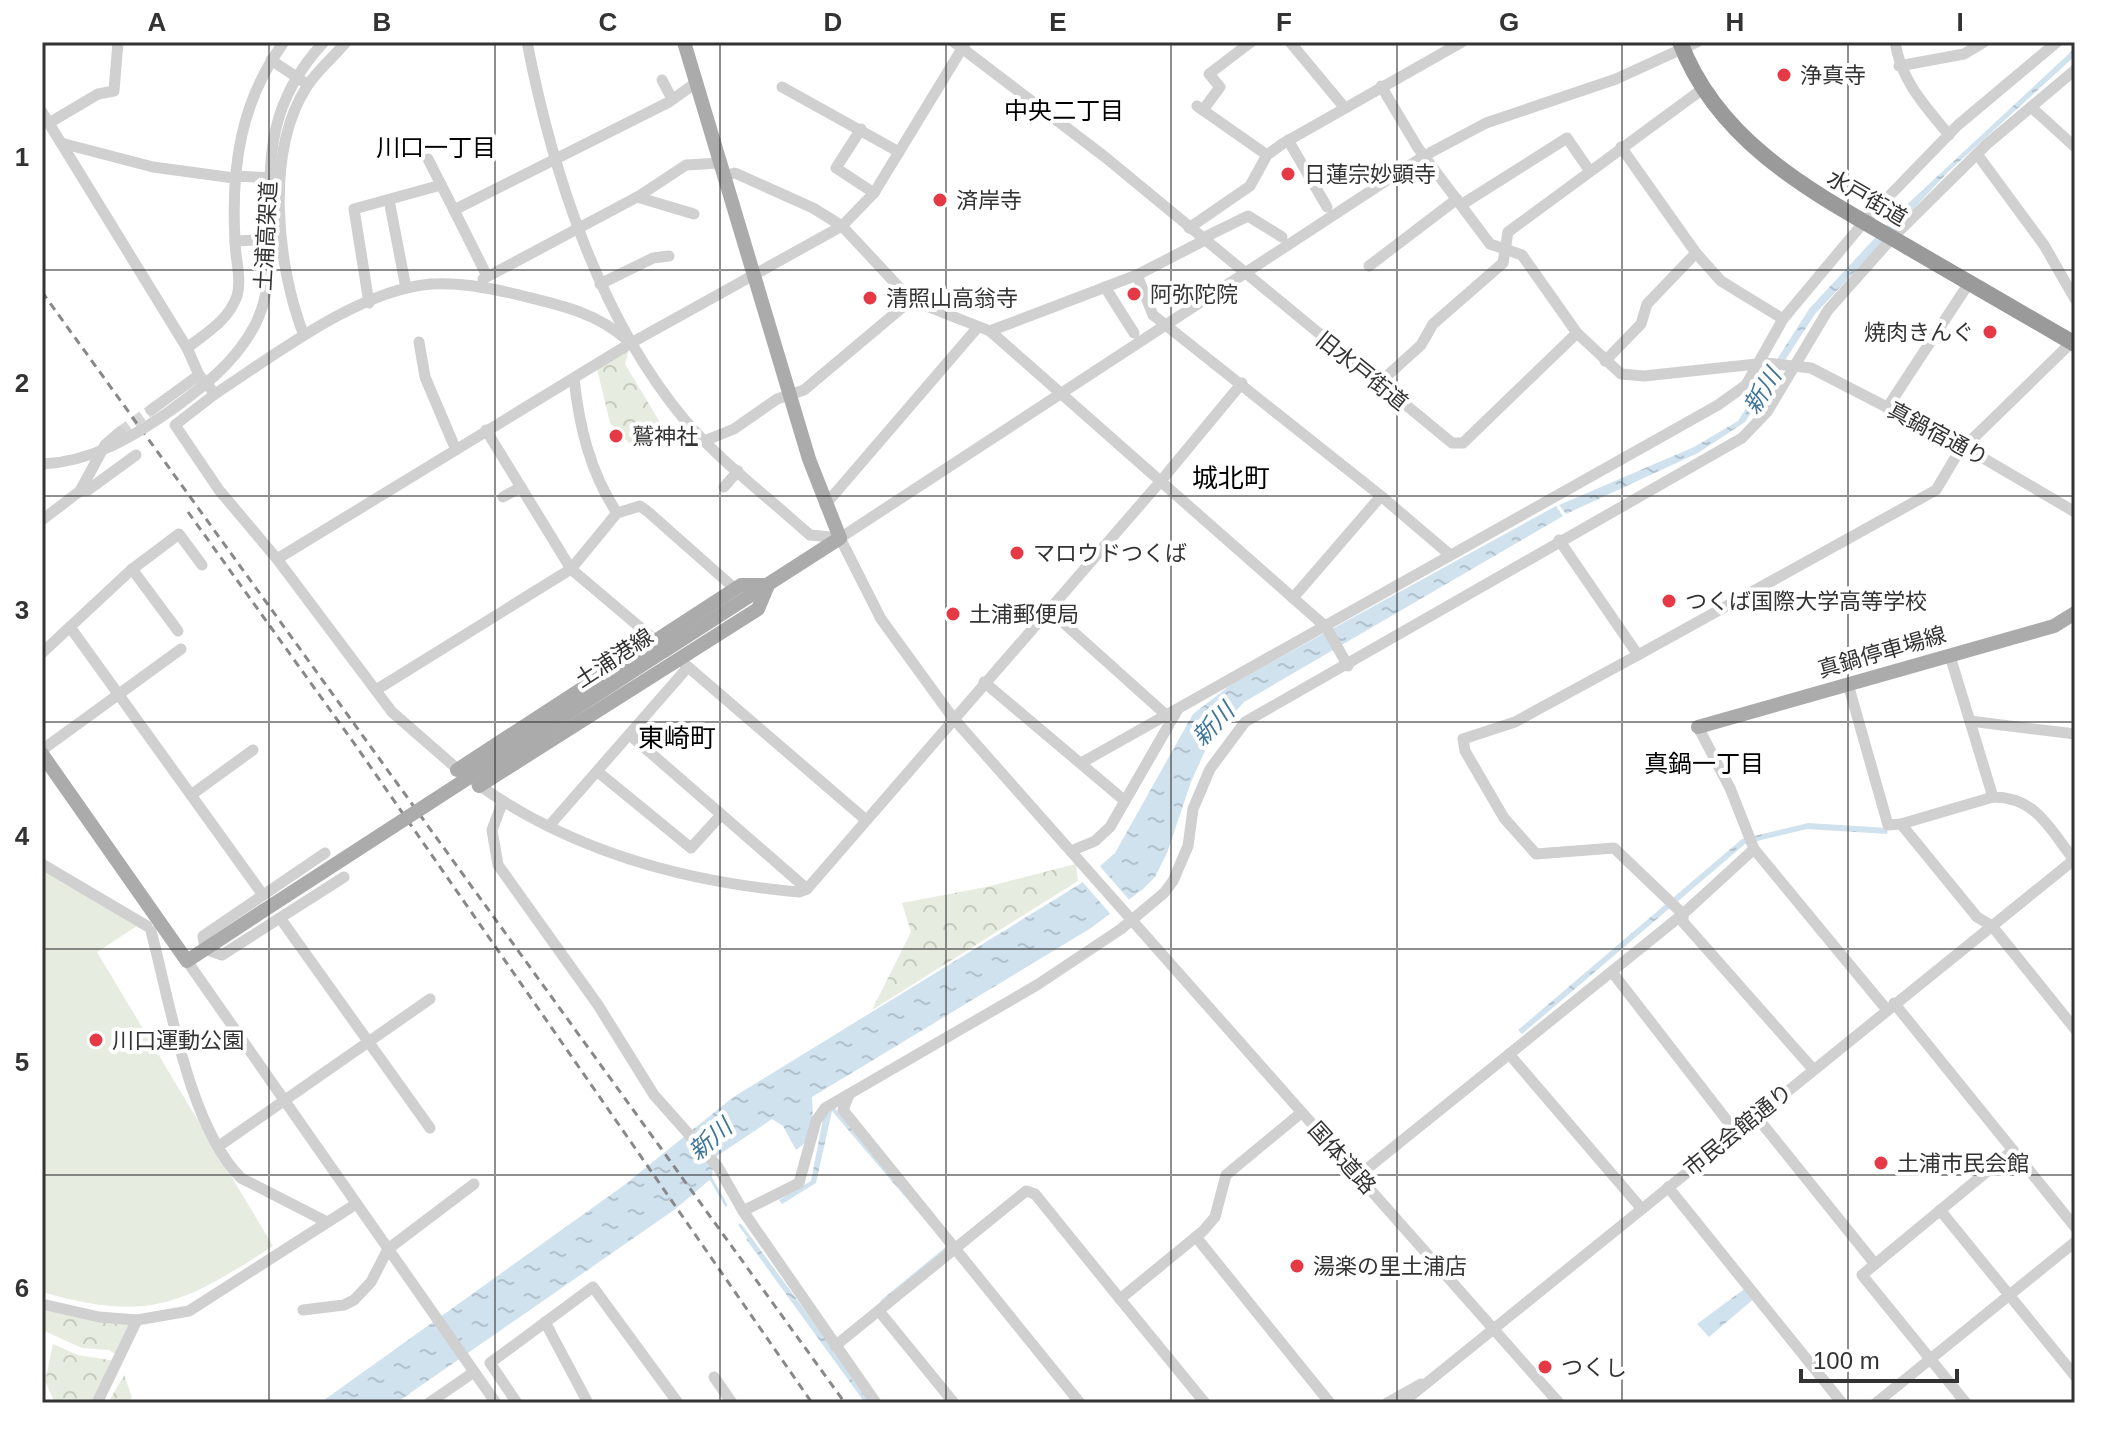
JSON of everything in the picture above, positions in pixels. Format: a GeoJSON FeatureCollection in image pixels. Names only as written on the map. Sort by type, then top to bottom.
{"type":"FeatureCollection","features":[{"type":"Feature","properties":{"kind":"highway","name":"水戸街道"},"geometry":{"type":"LineString","coordinates":[[1687,45],[1704,88],[1761,155],[1804,187],[2074,341]]}},
{"type":"Feature","properties":{"kind":"main road"},"geometry":{"type":"LineString","coordinates":[[684,42],[789,394],[825,505],[840,538]]}},
{"type":"Feature","properties":{"kind":"main road","name":"土浦港線"},"geometry":{"type":"LineString","coordinates":[[187,961],[660,646],[768,585],[840,538]]}},
{"type":"Feature","properties":{"kind":"main road"},"geometry":{"type":"LineString","coordinates":[[479,786],[684,663],[758,609],[768,585]]}},
{"type":"Feature","properties":{"kind":"main road","name":"真鍋停車場線"},"geometry":{"type":"LineString","coordinates":[[1698,727],[2054,626],[2075,613]]}},
{"type":"Feature","properties":{"kind":"main road"},"geometry":{"type":"LineString","coordinates":[[457,770],[660,646]]}},
{"type":"Feature","properties":{"kind":"main road"},"geometry":{"type":"LineString","coordinates":[[42,752],[187,961]]}},
{"type":"Feature","properties":{"kind":"street"},"geometry":{"type":"LineString","coordinates":[[49,123],[98,94],[114,91],[118,42]]}},
{"type":"Feature","properties":{"kind":"street"},"geometry":{"type":"LineString","coordinates":[[187,348],[217,325],[232,306],[238,292],[234,177],[239,135],[271,60],[284,42]]}},
{"type":"Feature","properties":{"kind":"street","name":"土浦高架道"},"geometry":{"type":"LineString","coordinates":[[42,464],[74,460],[121,443],[211,381],[247,339],[261,309],[269,273],[269,153],[273,130],[285,97],[324,42]]}},
{"type":"Feature","properties":{"kind":"street"},"geometry":{"type":"LineString","coordinates":[[303,333],[292,294],[279,189],[287,135],[308,84],[346,42]]}},
{"type":"Feature","properties":{"kind":"street"},"geometry":{"type":"LineString","coordinates":[[527,42],[538,97],[600,284],[653,378],[704,441],[810,535],[840,538],[1164,323],[1424,156],[1486,123],[1616,79],[1687,45]]}},
{"type":"Feature","properties":{"kind":"street"},"geometry":{"type":"LineString","coordinates":[[1251,42],[1209,74],[1220,87],[1200,108],[1267,155]]}},
{"type":"Feature","properties":{"kind":"street"},"geometry":{"type":"LineString","coordinates":[[1290,42],[1344,107]]}},
{"type":"Feature","properties":{"kind":"street"},"geometry":{"type":"LineString","coordinates":[[1189,228],[1250,186],[1267,155],[1288,140],[1444,46],[1462,42]]}},
{"type":"Feature","properties":{"kind":"street"},"geometry":{"type":"LineString","coordinates":[[1895,42],[1899,66],[1912,89],[1949,135]]}},
{"type":"Feature","properties":{"kind":"street"},"geometry":{"type":"LineString","coordinates":[[1899,66],[1964,54],[1984,42]]}},
{"type":"Feature","properties":{"kind":"street"},"geometry":{"type":"LineString","coordinates":[[1081,763],[1718,405],[1746,385],[1763,363],[1783,319],[1866,223],[1949,135],[2057,42]]}},
{"type":"Feature","properties":{"kind":"street"},"geometry":{"type":"LineString","coordinates":[[277,559],[631,343],[842,226],[874,193],[960,44]]}},
{"type":"Feature","properties":{"kind":"street","name":"旧水戸街道"},"geometry":{"type":"LineString","coordinates":[[960,44],[1080,137],[1452,443],[1461,445],[1577,333]]}},
{"type":"Feature","properties":{"kind":"street"},"geometry":{"type":"LineString","coordinates":[[271,60],[308,84]]}},
{"type":"Feature","properties":{"kind":"street"},"geometry":{"type":"LineString","coordinates":[[743,1211],[799,1183],[819,1114],[838,1098],[849,1095],[1025,992],[1173,881],[1188,846],[1193,809],[1200,790],[1234,733],[1258,712],[1348,666],[1559,540],[1742,438],[1767,412],[1792,364],[1828,310],[1890,237],[1977,154],[2075,70]]}},
{"type":"Feature","properties":{"kind":"street"},"geometry":{"type":"LineString","coordinates":[[662,80],[672,99]]}},
{"type":"Feature","properties":{"kind":"street"},"geometry":{"type":"LineString","coordinates":[[454,210],[672,99],[697,82]]}},
{"type":"Feature","properties":{"kind":"street"},"geometry":{"type":"LineString","coordinates":[[1381,86],[1424,156],[1490,244],[1522,255],[1577,333],[1605,361],[1629,377],[1763,363],[1792,364]]}},
{"type":"Feature","properties":{"kind":"street"},"geometry":{"type":"LineString","coordinates":[[782,87],[899,152]]}},
{"type":"Feature","properties":{"kind":"street"},"geometry":{"type":"LineString","coordinates":[[1378,384],[1421,345],[1433,324],[1503,263],[1508,232],[1704,88]]}},
{"type":"Feature","properties":{"kind":"street"},"geometry":{"type":"LineString","coordinates":[[2031,107],[2075,147]]}},
{"type":"Feature","properties":{"kind":"street"},"geometry":{"type":"LineString","coordinates":[[42,112],[187,348],[199,375],[215,394]]}},
{"type":"Feature","properties":{"kind":"street"},"geometry":{"type":"LineString","coordinates":[[861,129],[836,168],[874,193]]}},
{"type":"Feature","properties":{"kind":"street"},"geometry":{"type":"LineString","coordinates":[[1369,266],[1459,202],[1567,138],[1589,170]]}},
{"type":"Feature","properties":{"kind":"street"},"geometry":{"type":"LineString","coordinates":[[1288,140],[1327,207]]}},
{"type":"Feature","properties":{"kind":"street"},"geometry":{"type":"LineString","coordinates":[[61,143],[153,167],[234,177],[282,178]]}},
{"type":"Feature","properties":{"kind":"street"},"geometry":{"type":"LineString","coordinates":[[1621,147],[1696,253],[1721,281],[1783,319]]}},
{"type":"Feature","properties":{"kind":"street"},"geometry":{"type":"LineString","coordinates":[[1977,154],[2044,245],[2075,299]]}},
{"type":"Feature","properties":{"kind":"street"},"geometry":{"type":"LineString","coordinates":[[428,159],[486,274]]}},
{"type":"Feature","properties":{"kind":"street"},"geometry":{"type":"LineString","coordinates":[[477,286],[486,274],[637,197],[686,165],[735,173],[813,208],[842,226],[911,300],[990,331],[1326,627],[1348,666]]}},
{"type":"Feature","properties":{"kind":"street"},"geometry":{"type":"LineString","coordinates":[[369,303],[354,209],[441,185]]}},
{"type":"Feature","properties":{"kind":"street"},"geometry":{"type":"LineString","coordinates":[[637,197],[694,214]]}},
{"type":"Feature","properties":{"kind":"street"},"geometry":{"type":"LineString","coordinates":[[389,200],[406,288]]}},
{"type":"Feature","properties":{"kind":"street"},"geometry":{"type":"LineString","coordinates":[[990,331],[1137,275],[1248,216],[1282,237]]}},
{"type":"Feature","properties":{"kind":"street"},"geometry":{"type":"LineString","coordinates":[[235,241],[283,239]]}},
{"type":"Feature","properties":{"kind":"street"},"geometry":{"type":"LineString","coordinates":[[1605,361],[1641,324],[1647,304],[1696,253]]}},
{"type":"Feature","properties":{"kind":"street"},"geometry":{"type":"LineString","coordinates":[[600,284],[653,258],[669,256]]}},
{"type":"Feature","properties":{"kind":"street"},"geometry":{"type":"LineString","coordinates":[[1137,275],[1153,315],[1242,383],[1449,554]]}},
{"type":"Feature","properties":{"kind":"street"},"geometry":{"type":"LineString","coordinates":[[1887,408],[1969,283]]}},
{"type":"Feature","properties":{"kind":"street"},"geometry":{"type":"LineString","coordinates":[[631,343],[607,324],[570,307],[477,286],[432,284],[406,288],[303,333],[175,425],[219,490],[277,559],[376,690],[415,735],[457,770],[503,801],[613,855],[674,874],[741,887],[799,892],[807,889],[1242,383]]}},
{"type":"Feature","properties":{"kind":"street"},"geometry":{"type":"LineString","coordinates":[[1105,287],[1134,333]]}},
{"type":"Feature","properties":{"kind":"street"},"geometry":{"type":"LineString","coordinates":[[704,441],[734,429],[789,394],[804,390],[911,300]]}},
{"type":"Feature","properties":{"kind":"street"},"geometry":{"type":"LineString","coordinates":[[825,505],[978,327]]}},
{"type":"Feature","properties":{"kind":"street"},"geometry":{"type":"LineString","coordinates":[[1812,1068],[1683,922],[1683,914],[1614,848],[1536,854],[1504,818],[1465,751],[1463,739],[1515,722],[1936,490],[1958,453],[2074,341]]}},
{"type":"Feature","properties":{"kind":"street"},"geometry":{"type":"LineString","coordinates":[[419,342],[425,377],[456,450]]}},
{"type":"Feature","properties":{"kind":"street","name":"真鍋宿通り"},"geometry":{"type":"LineString","coordinates":[[1792,364],[1828,376],[1966,448],[2075,512]]}},
{"type":"Feature","properties":{"kind":"street"},"geometry":{"type":"LineString","coordinates":[[151,410],[199,375]]}},
{"type":"Feature","properties":{"kind":"street"},"geometry":{"type":"LineString","coordinates":[[574,378],[578,419],[589,458],[617,513]]}},
{"type":"Feature","properties":{"kind":"street"},"geometry":{"type":"LineString","coordinates":[[486,430],[571,569],[660,646]]}},
{"type":"Feature","properties":{"kind":"street"},"geometry":{"type":"LineString","coordinates":[[42,520],[80,491],[105,445],[120,432]]}},
{"type":"Feature","properties":{"kind":"street"},"geometry":{"type":"LineString","coordinates":[[80,491],[88,490],[136,455]]}},
{"type":"Feature","properties":{"kind":"street"},"geometry":{"type":"LineString","coordinates":[[724,487],[738,471]]}},
{"type":"Feature","properties":{"kind":"street"},"geometry":{"type":"LineString","coordinates":[[503,497],[521,487]]}},
{"type":"Feature","properties":{"kind":"street"},"geometry":{"type":"LineString","coordinates":[[1293,598],[1381,496]]}},
{"type":"Feature","properties":{"kind":"street"},"geometry":{"type":"LineString","coordinates":[[376,690],[571,569],[617,513],[640,506],[733,587]]}},
{"type":"Feature","properties":{"kind":"street"},"geometry":{"type":"LineString","coordinates":[[42,653],[132,569],[179,534],[202,565]]}},
{"type":"Feature","properties":{"kind":"street","name":"国体道路"},"geometry":{"type":"LineString","coordinates":[[840,538],[887,629],[953,718],[1559,1403]]}},
{"type":"Feature","properties":{"kind":"street"},"geometry":{"type":"LineString","coordinates":[[1559,540],[1638,655]]}},
{"type":"Feature","properties":{"kind":"street"},"geometry":{"type":"LineString","coordinates":[[132,569],[178,631]]}},
{"type":"Feature","properties":{"kind":"street"},"geometry":{"type":"LineString","coordinates":[[1048,609],[1165,714]]}},
{"type":"Feature","properties":{"kind":"street"},"geometry":{"type":"LineString","coordinates":[[70,627],[263,895]]}},
{"type":"Feature","properties":{"kind":"street"},"geometry":{"type":"LineString","coordinates":[[42,752],[181,649]]}},
{"type":"Feature","properties":{"kind":"street"},"geometry":{"type":"LineString","coordinates":[[1950,656],[1993,797]]}},
{"type":"Feature","properties":{"kind":"street"},"geometry":{"type":"LineString","coordinates":[[549,826],[630,735],[684,663],[866,820]]}},
{"type":"Feature","properties":{"kind":"street"},"geometry":{"type":"LineString","coordinates":[[984,682],[1125,801]]}},
{"type":"Feature","properties":{"kind":"street"},"geometry":{"type":"LineString","coordinates":[[1848,684],[1888,825],[1993,797],[2014,797],[2024,801],[2075,860]]}},
{"type":"Feature","properties":{"kind":"street"},"geometry":{"type":"LineString","coordinates":[[1071,851],[1102,837],[1167,725],[1183,704]]}},
{"type":"Feature","properties":{"kind":"street"},"geometry":{"type":"LineString","coordinates":[[1970,721],[2075,734]]}},
{"type":"Feature","properties":{"kind":"street"},"geometry":{"type":"LineString","coordinates":[[1698,727],[1730,788],[1754,849],[2013,1150],[2075,1227]]}},
{"type":"Feature","properties":{"kind":"street"},"geometry":{"type":"LineString","coordinates":[[630,735],[807,889]]}},
{"type":"Feature","properties":{"kind":"street"},"geometry":{"type":"LineString","coordinates":[[191,795],[253,750]]}},
{"type":"Feature","properties":{"kind":"street"},"geometry":{"type":"LineString","coordinates":[[598,772],[691,848],[721,815]]}},
{"type":"Feature","properties":{"kind":"street"},"geometry":{"type":"LineString","coordinates":[[503,801],[492,830],[498,865],[598,1005],[654,1095],[718,1167],[743,1211],[876,1403]]}},
{"type":"Feature","properties":{"kind":"street"},"geometry":{"type":"LineString","coordinates":[[1901,824],[1977,917],[1992,926],[2075,1029]]}},
{"type":"Feature","properties":{"kind":"street"},"geometry":{"type":"LineString","coordinates":[[1358,1176],[1683,914],[1754,849]]}},
{"type":"Feature","properties":{"kind":"street"},"geometry":{"type":"LineString","coordinates":[[325,853],[203,936],[205,949],[222,955],[344,877]]}},
{"type":"Feature","properties":{"kind":"street","name":"市民会館通り"},"geometry":{"type":"LineString","coordinates":[[1402,1403],[1812,1068],[2075,860]]}},
{"type":"Feature","properties":{"kind":"street"},"geometry":{"type":"LineString","coordinates":[[42,864],[149,928],[197,1103],[219,1146],[241,1178],[327,1222]]}},
{"type":"Feature","properties":{"kind":"street"},"geometry":{"type":"LineString","coordinates":[[280,918],[430,1128]]}},
{"type":"Feature","properties":{"kind":"street"},"geometry":{"type":"LineString","coordinates":[[187,961],[496,1403]]}},
{"type":"Feature","properties":{"kind":"street"},"geometry":{"type":"LineString","coordinates":[[1612,972],[1736,1132]]}},
{"type":"Feature","properties":{"kind":"street"},"geometry":{"type":"LineString","coordinates":[[219,1146],[430,999]]}},
{"type":"Feature","properties":{"kind":"street"},"geometry":{"type":"LineString","coordinates":[[1509,1054],[1641,1208]]}},
{"type":"Feature","properties":{"kind":"street"},"geometry":{"type":"LineString","coordinates":[[849,1095],[843,1110],[1080,1403]]}},
{"type":"Feature","properties":{"kind":"street"},"geometry":{"type":"LineString","coordinates":[[1120,1299],[1196,1237],[1215,1217],[1226,1175],[1301,1113]]}},
{"type":"Feature","properties":{"kind":"street"},"geometry":{"type":"LineString","coordinates":[[1756,1116],[1875,1264]]}},
{"type":"Feature","properties":{"kind":"street"},"geometry":{"type":"LineString","coordinates":[[1966,1403],[1862,1275],[2013,1150]]}},
{"type":"Feature","properties":{"kind":"street"},"geometry":{"type":"LineString","coordinates":[[303,1310],[344,1305],[354,1300],[371,1282],[388,1249],[474,1184]]}},
{"type":"Feature","properties":{"kind":"street"},"geometry":{"type":"LineString","coordinates":[[1668,1187],[1842,1403]]}},
{"type":"Feature","properties":{"kind":"street"},"geometry":{"type":"LineString","coordinates":[[835,1346],[1031,1190],[1205,1403]]}},
{"type":"Feature","properties":{"kind":"street"},"geometry":{"type":"LineString","coordinates":[[42,1304],[99,1317],[162,1323],[223,1292],[356,1204]]}},
{"type":"Feature","properties":{"kind":"street"},"geometry":{"type":"LineString","coordinates":[[1940,1210],[2075,1376]]}},
{"type":"Feature","properties":{"kind":"street"},"geometry":{"type":"LineString","coordinates":[[1196,1237],[1330,1403]]}},
{"type":"Feature","properties":{"kind":"street"},"geometry":{"type":"LineString","coordinates":[[1876,1403],[2075,1242]]}},
{"type":"Feature","properties":{"kind":"street"},"geometry":{"type":"LineString","coordinates":[[517,1403],[490,1363],[593,1287],[678,1403]]}},
{"type":"Feature","properties":{"kind":"street"},"geometry":{"type":"LineString","coordinates":[[879,1311],[954,1403]]}},
{"type":"Feature","properties":{"kind":"street"},"geometry":{"type":"LineString","coordinates":[[97,1403],[137,1320]]}},
{"type":"Feature","properties":{"kind":"street"},"geometry":{"type":"LineString","coordinates":[[545,1322],[588,1403]]}},
{"type":"Feature","properties":{"kind":"street"},"geometry":{"type":"LineString","coordinates":[[429,1403],[472,1368]]}},
{"type":"Feature","properties":{"kind":"street"},"geometry":{"type":"LineString","coordinates":[[714,1377],[732,1403]]}},
{"type":"Feature","properties":{"kind":"street"},"geometry":{"type":"LineString","coordinates":[[1387,1403],[1405,1390],[1430,1380]]}},
{"type":"Feature","properties":{"kind":"street"},"geometry":{"type":"LineString","coordinates":[[1417,1403],[1430,1380]]}},
{"type":"Feature","properties":{"kind":"green space"},"geometry":{"type":"Polygon","coordinates":[[[629,349],[625,364],[664,429],[631,445],[610,423],[597,369],[629,349]]]}},
{"type":"Feature","properties":{"kind":"green space"},"geometry":{"type":"Polygon","coordinates":[[[1076,864],[1078,881],[872,1010],[911,932],[902,903],[986,887],[1076,864]]]}},
{"type":"Feature","properties":{"kind":"green space","name":"川口運動公園"},"geometry":{"type":"Polygon","coordinates":[[[42,868],[137,926],[97,952],[273,1246],[214,1282],[164,1302],[111,1306],[42,1292],[42,868]]]}},
{"type":"Feature","properties":{"kind":"green space"},"geometry":{"type":"Polygon","coordinates":[[[42,1308],[134,1323],[118,1356],[109,1350],[82,1348],[42,1330],[42,1308]]]}},
{"type":"Feature","properties":{"kind":"green space"},"geometry":{"type":"Polygon","coordinates":[[[53,1344],[78,1355],[116,1361],[95,1403],[55,1403],[45,1381],[53,1344]]]}},
{"type":"Feature","properties":{"kind":"green space"},"geometry":{"type":"Polygon","coordinates":[[[124,1375],[132,1397],[129,1403],[108,1403],[124,1375]]]}},
{"type":"Feature","properties":{"kind":"water","name":"新川"},"geometry":{"type":"Polygon","coordinates":[[[2075,48],[2075,56],[1949,171],[1815,314],[1745,422],[1698,453],[1566,514],[1559,505],[1694,447],[1738,421],[1809,309],[1900,211],[2075,48]]]}},
{"type":"Feature","properties":{"kind":"water"},"geometry":{"type":"Polygon","coordinates":[[[1556,506],[1563,516],[1244,702],[1210,740],[1191,782],[1167,853],[1155,877],[1143,889],[1091,928],[812,1097],[810,1133],[796,1150],[783,1126],[772,1119],[714,1158],[712,1178],[674,1210],[396,1403],[320,1403],[623,1186],[732,1098],[1080,884],[1115,853],[1193,714],[1232,684],[1556,506]]]}},
{"type":"Feature","properties":{"kind":"water"},"geometry":{"type":"Polygon","coordinates":[[[1808,823],[1888,828],[1887,834],[1807,829],[1745,844],[1522,1034],[1518,1030],[1742,839],[1808,823]]]}},
{"type":"Feature","properties":{"kind":"water"},"geometry":{"type":"Polygon","coordinates":[[[833,1106],[952,1247],[883,1306],[880,1301],[947,1246],[832,1111],[816,1183],[782,1204],[779,1200],[811,1181],[823,1119],[833,1106]]]}},
{"type":"Feature","properties":{"kind":"water"},"geometry":{"type":"Polygon","coordinates":[[[751,1237],[873,1403],[865,1403],[746,1239],[751,1237]]]}},
{"type":"Feature","properties":{"kind":"water"},"geometry":{"type":"Polygon","coordinates":[[[1747,1287],[1756,1297],[1709,1337],[1697,1324],[1747,1287]]]}},
{"type":"Feature","properties":{"kind":"pier"},"geometry":{"type":"Polygon","coordinates":[[[1097,863],[1132,903],[1113,917],[1080,879],[1097,863]]]}},
{"type":"Feature","properties":{"kind":"waterway"},"geometry":{"type":"LineString","coordinates":[[710,1177],[726,1205]]}},
{"type":"Feature","properties":{"kind":"waterway"},"geometry":{"type":"LineString","coordinates":[[740,1225],[752,1241]]}},
{"type":"Feature","properties":{"kind":"tunnel"},"geometry":{"type":"LineString","coordinates":[[120,432],[151,410]]}},
{"type":"Feature","properties":{"kind":"railway"},"geometry":{"type":"LineString","coordinates":[[42,292],[845,1403]]}},
{"type":"Feature","properties":{"kind":"railway"},"geometry":{"type":"LineString","coordinates":[[188,512],[356,746],[812,1403]]}},
{"type":"Feature","properties":{"kind":"place","name":"浄真寺"},"geometry":{"type":"Point","coordinates":[1784,75]}},
{"type":"Feature","properties":{"kind":"place","name":"日蓮宗妙顕寺"},"geometry":{"type":"Point","coordinates":[1288,174]}},
{"type":"Feature","properties":{"kind":"place","name":"済岸寺"},"geometry":{"type":"Point","coordinates":[940,200]}},
{"type":"Feature","properties":{"kind":"place","name":"阿弥陀院"},"geometry":{"type":"Point","coordinates":[1134,294]}},
{"type":"Feature","properties":{"kind":"place","name":"清照山高翁寺"},"geometry":{"type":"Point","coordinates":[870,298]}},
{"type":"Feature","properties":{"kind":"place","name":"焼肉きんぐ"},"geometry":{"type":"Point","coordinates":[1990,332]}},
{"type":"Feature","properties":{"kind":"place","name":"鷲神社"},"geometry":{"type":"Point","coordinates":[616,436]}},
{"type":"Feature","properties":{"kind":"place","name":"マロウドつくば"},"geometry":{"type":"Point","coordinates":[1017,553]}},
{"type":"Feature","properties":{"kind":"place","name":"つくば国際大学高等学校"},"geometry":{"type":"Point","coordinates":[1669,601]}},
{"type":"Feature","properties":{"kind":"place","name":"土浦郵便局"},"geometry":{"type":"Point","coordinates":[953,614]}},
{"type":"Feature","properties":{"kind":"place","name":"川口運動公園"},"geometry":{"type":"Point","coordinates":[96,1040]}},
{"type":"Feature","properties":{"kind":"place","name":"土浦市民会館"},"geometry":{"type":"Point","coordinates":[1881,1163]}},
{"type":"Feature","properties":{"kind":"place","name":"湯楽の里土浦店"},"geometry":{"type":"Point","coordinates":[1297,1266]}},
{"type":"Feature","properties":{"kind":"place","name":"つくし"},"geometry":{"type":"Point","coordinates":[1545,1367]}},
{"type":"Feature","properties":{"kind":"district","name":"中央二丁目"},"geometry":{"type":"Point","coordinates":[1064,110]}},
{"type":"Feature","properties":{"kind":"district","name":"川口一丁目"},"geometry":{"type":"Point","coordinates":[436,147]}},
{"type":"Feature","properties":{"kind":"district","name":"城北町"},"geometry":{"type":"Point","coordinates":[1231,478]}},
{"type":"Feature","properties":{"kind":"district","name":"東崎町"},"geometry":{"type":"Point","coordinates":[677,738]}},
{"type":"Feature","properties":{"kind":"district","name":"真鍋一丁目"},"geometry":{"type":"Point","coordinates":[1704,763]}}]}
